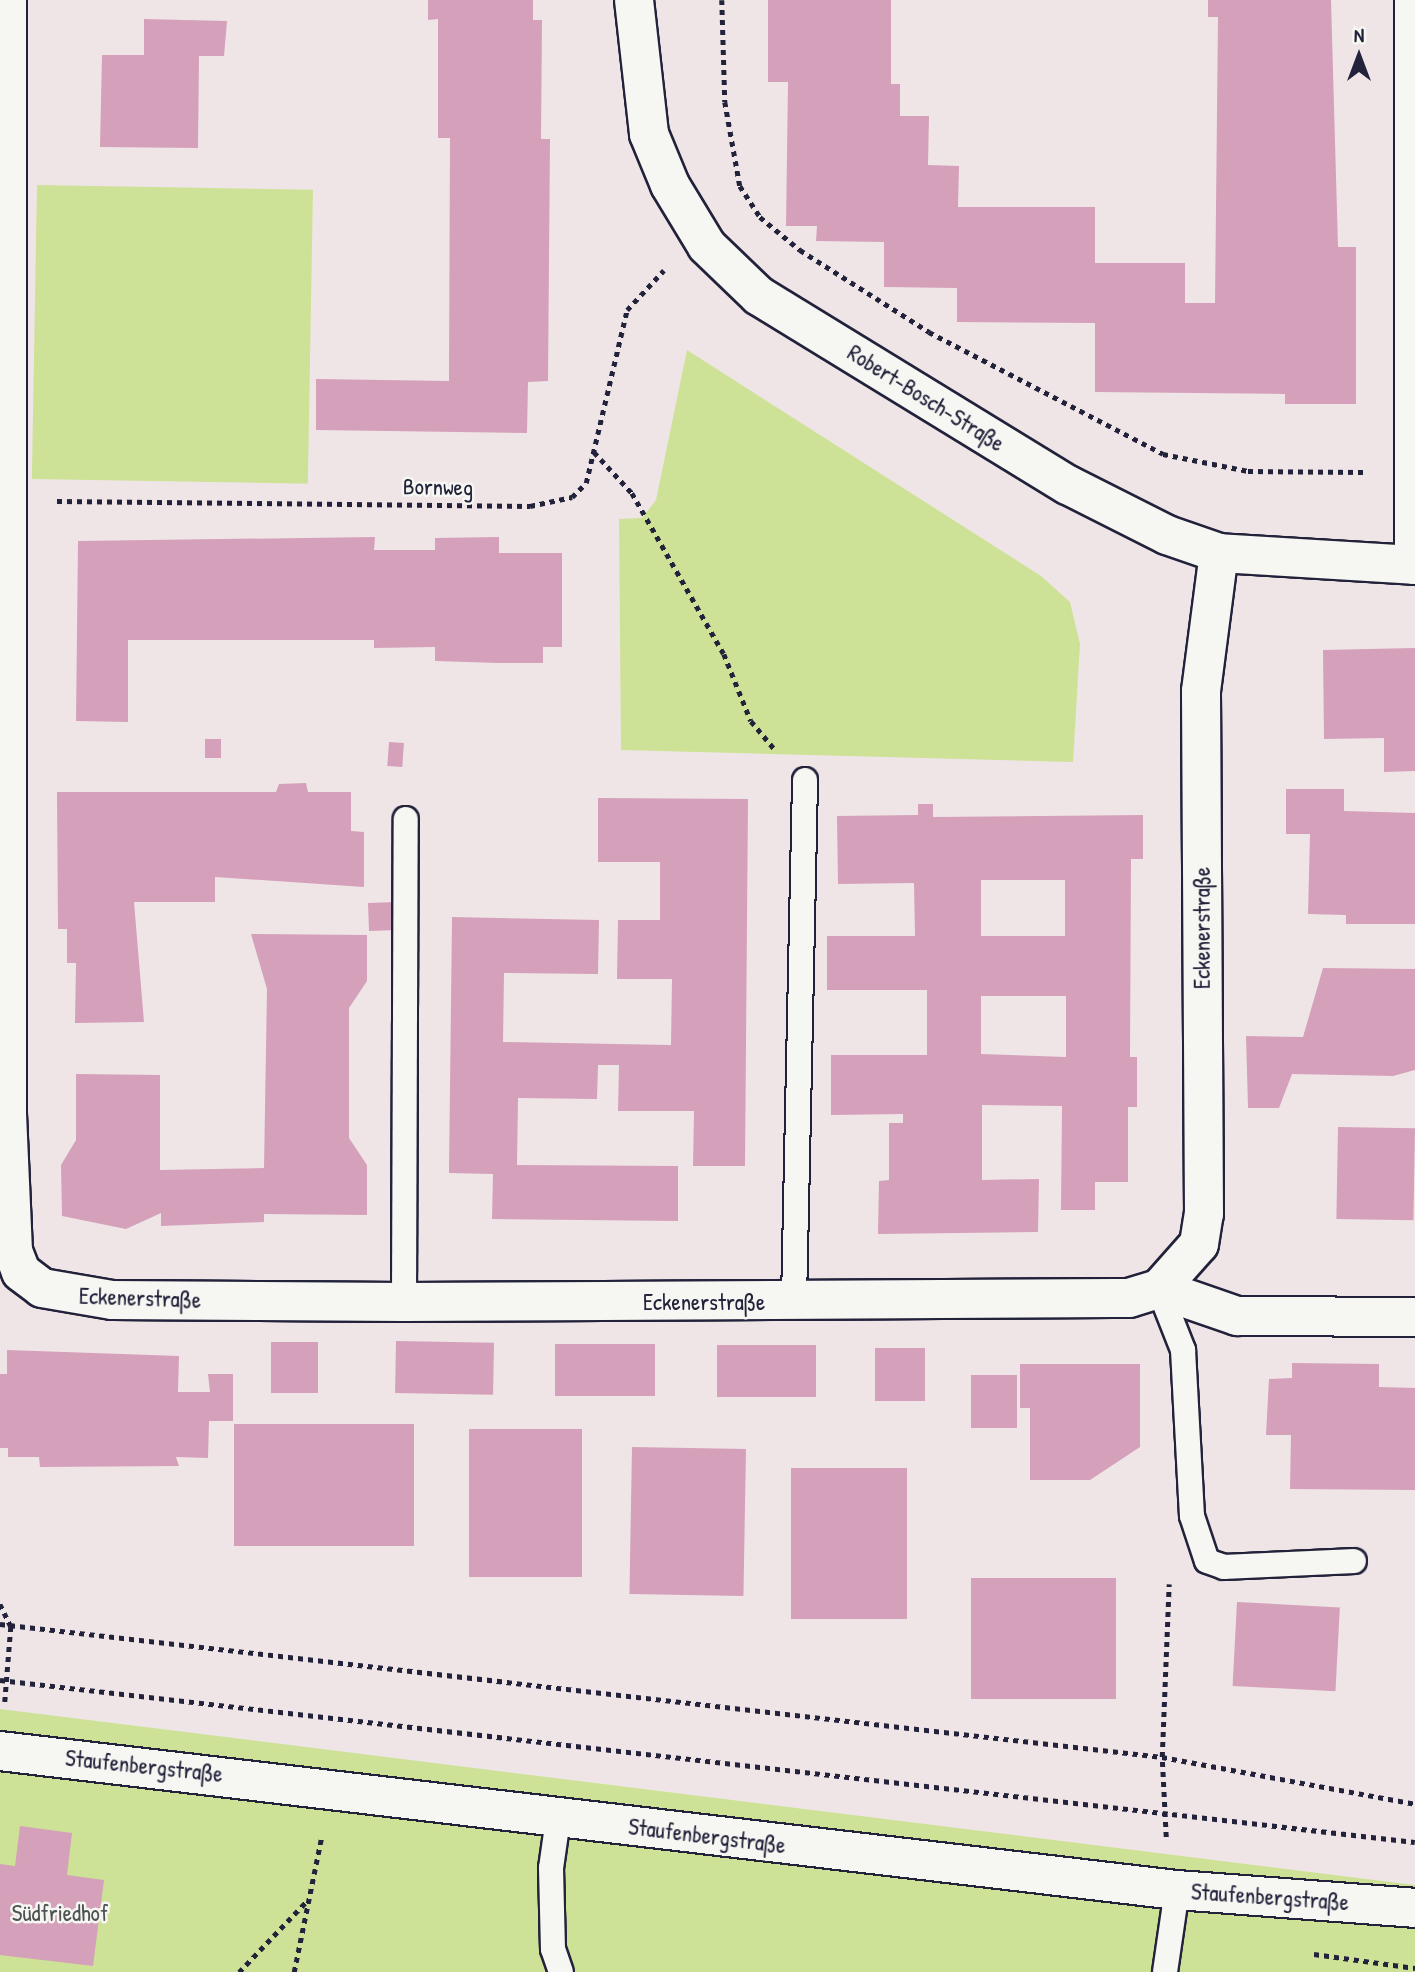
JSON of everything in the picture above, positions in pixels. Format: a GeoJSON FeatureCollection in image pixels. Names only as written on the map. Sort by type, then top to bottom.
{"type":"FeatureCollection","features":[{"type":"Feature","properties":{"kind":"street","name":"Eckenerstraße"},"geometry":{"type":"LineString","coordinates":[[7,0],[4,1065],[13,1251],[21,1272],[42,1288],[112,1300],[404,1302],[794,1302],[1129,1298],[1159,1289],[1199,1244],[1204,1214],[1201,691],[1219,553]]}},
{"type":"Feature","properties":{"kind":"street","name":"Robert-Bosch-Straße"},"geometry":{"type":"LineString","coordinates":[[634,0],[649,134],[697,233],[759,296],[1069,485],[1219,553],[1415,565]]}},
{"type":"Feature","properties":{"kind":"street"},"geometry":{"type":"LineString","coordinates":[[1414,0],[1415,565]]}},
{"type":"Feature","properties":{"kind":"street"},"geometry":{"type":"LineString","coordinates":[[1159,1289],[1237,1317],[1415,1317]]}},
{"type":"Feature","properties":{"kind":"street","name":"Staufenbergstraße"},"geometry":{"type":"LineString","coordinates":[[0,1751],[332,1787],[558,1819],[1177,1890],[1415,1908]]}},
{"type":"Feature","properties":{"kind":"lane","name":"Eckenerstraße"},"geometry":{"type":"LineString","coordinates":[[794,1302],[805,780]]}},
{"type":"Feature","properties":{"kind":"lane"},"geometry":{"type":"LineString","coordinates":[[404,1302],[406,819]]}},
{"type":"Feature","properties":{"kind":"lane"},"geometry":{"type":"LineString","coordinates":[[1159,1289],[1184,1350],[1196,1544],[1207,1561],[1224,1567],[1354,1561]]}},
{"type":"Feature","properties":{"kind":"lane"},"geometry":{"type":"LineString","coordinates":[[558,1819],[551,1868],[553,1949],[561,1972]]}},
{"type":"Feature","properties":{"kind":"lane"},"geometry":{"type":"LineString","coordinates":[[1166,1972],[1177,1890]]}},
{"type":"Feature","properties":{"kind":"path"},"geometry":{"type":"LineString","coordinates":[[722,0],[725,102],[740,186],[760,217],[800,250],[929,332],[1163,454],[1248,471],[1413,472]]}},
{"type":"Feature","properties":{"kind":"path","name":"Bornweg"},"geometry":{"type":"LineString","coordinates":[[7,501],[530,506],[572,497],[586,483],[627,310],[697,233]]}},
{"type":"Feature","properties":{"kind":"path"},"geometry":{"type":"LineString","coordinates":[[593,451],[639,505],[724,654],[751,721],[805,780]]}},
{"type":"Feature","properties":{"kind":"path"},"geometry":{"type":"LineString","coordinates":[[1177,1890],[1161,1817],[1170,1582],[1176,1563],[1196,1544]]}},
{"type":"Feature","properties":{"kind":"path"},"geometry":{"type":"LineString","coordinates":[[0,1604],[11,1627],[3,1680],[0,1751]]}},
{"type":"Feature","properties":{"kind":"path"},"geometry":{"type":"LineString","coordinates":[[0,1624],[1162,1757],[1415,1804]]}},
{"type":"Feature","properties":{"kind":"path"},"geometry":{"type":"LineString","coordinates":[[3,1680],[1161,1817],[1415,1842]]}},
{"type":"Feature","properties":{"kind":"path"},"geometry":{"type":"LineString","coordinates":[[294,1972],[306,1902],[332,1787]]}},
{"type":"Feature","properties":{"kind":"path"},"geometry":{"type":"LineString","coordinates":[[239,1972],[306,1902]]}},
{"type":"Feature","properties":{"kind":"green space"},"geometry":{"type":"Polygon","coordinates":[[[37,185],[313,190],[308,484],[32,479],[37,185]]]}},
{"type":"Feature","properties":{"kind":"green space"},"geometry":{"type":"Polygon","coordinates":[[[687,350],[1041,576],[1070,602],[1080,644],[1073,762],[621,750],[619,519],[642,518],[656,500],[687,350]]]}},
{"type":"Feature","properties":{"kind":"green space","name":"Südfriedhof"},"geometry":{"type":"Polygon","coordinates":[[[0,1709],[1415,1885],[1415,1972],[0,1972],[0,1709]]]}},
{"type":"Feature","properties":{"kind":"building"},"geometry":{"type":"Polygon","coordinates":[[[428,0],[533,0],[533,20],[542,20],[541,139],[550,139],[548,381],[528,382],[527,433],[316,430],[316,379],[449,381],[450,138],[438,138],[438,19],[428,20],[428,0]]]}},
{"type":"Feature","properties":{"kind":"building"},"geometry":{"type":"Polygon","coordinates":[[[768,0],[891,0],[891,84],[900,84],[900,116],[929,116],[928,165],[959,166],[958,207],[1095,207],[1095,263],[1185,263],[1185,303],[1215,303],[1218,17],[1208,17],[1208,0],[1331,0],[1338,247],[1356,247],[1356,404],[1285,404],[1285,394],[1095,392],[1095,323],[957,322],[957,288],[884,287],[884,242],[816,241],[817,226],[786,226],[788,82],[768,82],[768,0]]]}},
{"type":"Feature","properties":{"kind":"building"},"geometry":{"type":"Polygon","coordinates":[[[144,19],[227,21],[224,56],[199,56],[198,148],[100,147],[102,55],[144,55],[144,19]]]}},
{"type":"Feature","properties":{"kind":"building"},"geometry":{"type":"Polygon","coordinates":[[[375,537],[374,550],[435,550],[435,538],[499,537],[499,553],[562,553],[562,647],[543,647],[543,663],[499,663],[435,661],[435,647],[374,648],[374,640],[128,640],[128,722],[76,721],[78,541],[375,537]]]}},
{"type":"Feature","properties":{"kind":"building"},"geometry":{"type":"Polygon","coordinates":[[[1415,648],[1415,771],[1384,772],[1384,738],[1324,739],[1323,650],[1415,648]]]}},
{"type":"Feature","properties":{"kind":"building"},"geometry":{"type":"Polygon","coordinates":[[[205,739],[221,739],[221,758],[205,758],[205,739]]]}},
{"type":"Feature","properties":{"kind":"building"},"geometry":{"type":"Polygon","coordinates":[[[389,742],[404,743],[402,767],[387,766],[389,742]]]}},
{"type":"Feature","properties":{"kind":"building"},"geometry":{"type":"Polygon","coordinates":[[[306,783],[308,792],[351,792],[351,831],[364,832],[364,887],[215,877],[215,902],[134,902],[144,1022],[75,1023],[76,963],[67,963],[67,929],[58,929],[57,792],[276,792],[279,784],[306,783]]]}},
{"type":"Feature","properties":{"kind":"building"},"geometry":{"type":"Polygon","coordinates":[[[1286,789],[1344,789],[1344,811],[1415,813],[1415,924],[1346,924],[1346,915],[1308,914],[1310,834],[1286,834],[1286,789]]]}},
{"type":"Feature","properties":{"kind":"building"},"geometry":{"type":"Polygon","coordinates":[[[598,798],[748,799],[745,1166],[693,1166],[694,1111],[618,1111],[619,1065],[598,1065],[597,1099],[518,1098],[517,1165],[678,1166],[678,1221],[492,1219],[493,1174],[449,1173],[452,917],[599,920],[598,974],[504,973],[503,1042],[671,1045],[672,979],[617,979],[618,920],[660,920],[660,862],[598,862],[598,798]]]}},
{"type":"Feature","properties":{"kind":"building"},"geometry":{"type":"Polygon","coordinates":[[[918,804],[933,804],[933,817],[1143,815],[1143,859],[1131,859],[1130,1057],[1137,1057],[1137,1107],[1128,1107],[1128,1182],[1095,1182],[1095,1210],[1061,1210],[1062,1106],[982,1105],[982,1180],[1039,1179],[1038,1232],[878,1234],[879,1181],[889,1180],[889,1123],[903,1123],[903,1114],[831,1115],[831,1055],[927,1055],[927,990],[827,990],[827,936],[915,936],[914,883],[838,884],[837,816],[918,815],[918,804]],[[981,880],[981,936],[1065,936],[1065,880],[981,880]],[[981,996],[981,1054],[1066,1057],[1066,996],[981,996]]]}},
{"type":"Feature","properties":{"kind":"building"},"geometry":{"type":"Polygon","coordinates":[[[397,902],[398,930],[369,931],[368,903],[397,902]]]}},
{"type":"Feature","properties":{"kind":"building"},"geometry":{"type":"Polygon","coordinates":[[[251,934],[367,935],[367,981],[349,1008],[349,1138],[367,1165],[367,1215],[264,1214],[264,1222],[161,1226],[161,1213],[126,1229],[62,1216],[61,1165],[76,1140],[76,1074],[160,1075],[160,1170],[264,1168],[267,989],[251,934]]]}},
{"type":"Feature","properties":{"kind":"building"},"geometry":{"type":"Polygon","coordinates":[[[1323,968],[1415,969],[1415,1070],[1393,1076],[1292,1074],[1279,1108],[1248,1108],[1246,1036],[1303,1037],[1323,968]]]}},
{"type":"Feature","properties":{"kind":"building"},"geometry":{"type":"Polygon","coordinates":[[[1338,1127],[1415,1128],[1413,1220],[1336,1219],[1338,1127]]]}},
{"type":"Feature","properties":{"kind":"building"},"geometry":{"type":"Polygon","coordinates":[[[396,1341],[494,1343],[493,1395],[395,1393],[396,1341]]]}},
{"type":"Feature","properties":{"kind":"building"},"geometry":{"type":"Polygon","coordinates":[[[271,1342],[318,1342],[318,1393],[271,1393],[271,1342]]]}},
{"type":"Feature","properties":{"kind":"building"},"geometry":{"type":"Polygon","coordinates":[[[555,1344],[655,1344],[655,1396],[555,1396],[555,1344]]]}},
{"type":"Feature","properties":{"kind":"building"},"geometry":{"type":"Polygon","coordinates":[[[717,1345],[816,1345],[816,1397],[717,1397],[717,1345]]]}},
{"type":"Feature","properties":{"kind":"building"},"geometry":{"type":"Polygon","coordinates":[[[875,1348],[925,1348],[925,1401],[875,1401],[875,1348]]]}},
{"type":"Feature","properties":{"kind":"building"},"geometry":{"type":"Polygon","coordinates":[[[7,1350],[179,1356],[178,1392],[210,1392],[208,1374],[233,1374],[233,1421],[209,1421],[208,1458],[176,1457],[179,1466],[40,1467],[39,1457],[8,1457],[8,1448],[0,1448],[0,1374],[7,1374],[7,1350]]]}},
{"type":"Feature","properties":{"kind":"building"},"geometry":{"type":"Polygon","coordinates":[[[1292,1363],[1379,1364],[1379,1387],[1415,1388],[1415,1490],[1290,1489],[1291,1435],[1266,1435],[1269,1379],[1292,1378],[1292,1363]]]}},
{"type":"Feature","properties":{"kind":"building"},"geometry":{"type":"Polygon","coordinates":[[[1020,1364],[1140,1364],[1140,1447],[1090,1480],[1030,1480],[1030,1408],[1020,1408],[1020,1364]]]}},
{"type":"Feature","properties":{"kind":"building"},"geometry":{"type":"Polygon","coordinates":[[[971,1375],[1017,1375],[1017,1428],[971,1428],[971,1375]]]}},
{"type":"Feature","properties":{"kind":"building"},"geometry":{"type":"Polygon","coordinates":[[[234,1424],[414,1424],[414,1546],[234,1546],[234,1424]]]}},
{"type":"Feature","properties":{"kind":"building"},"geometry":{"type":"Polygon","coordinates":[[[469,1429],[582,1429],[582,1577],[469,1577],[469,1429]]]}},
{"type":"Feature","properties":{"kind":"building"},"geometry":{"type":"Polygon","coordinates":[[[632,1447],[746,1449],[743,1596],[629,1594],[632,1447]]]}},
{"type":"Feature","properties":{"kind":"building"},"geometry":{"type":"Polygon","coordinates":[[[791,1468],[907,1468],[907,1619],[791,1619],[791,1468]]]}},
{"type":"Feature","properties":{"kind":"building"},"geometry":{"type":"Polygon","coordinates":[[[971,1578],[1116,1578],[1116,1699],[971,1699],[971,1578]]]}},
{"type":"Feature","properties":{"kind":"building"},"geometry":{"type":"Polygon","coordinates":[[[1237,1602],[1340,1607],[1335,1691],[1233,1686],[1237,1602]]]}},
{"type":"Feature","properties":{"kind":"building"},"geometry":{"type":"Polygon","coordinates":[[[20,1826],[72,1833],[67,1875],[104,1880],[93,1966],[0,1955],[0,1864],[15,1866],[20,1826]]]}}]}
